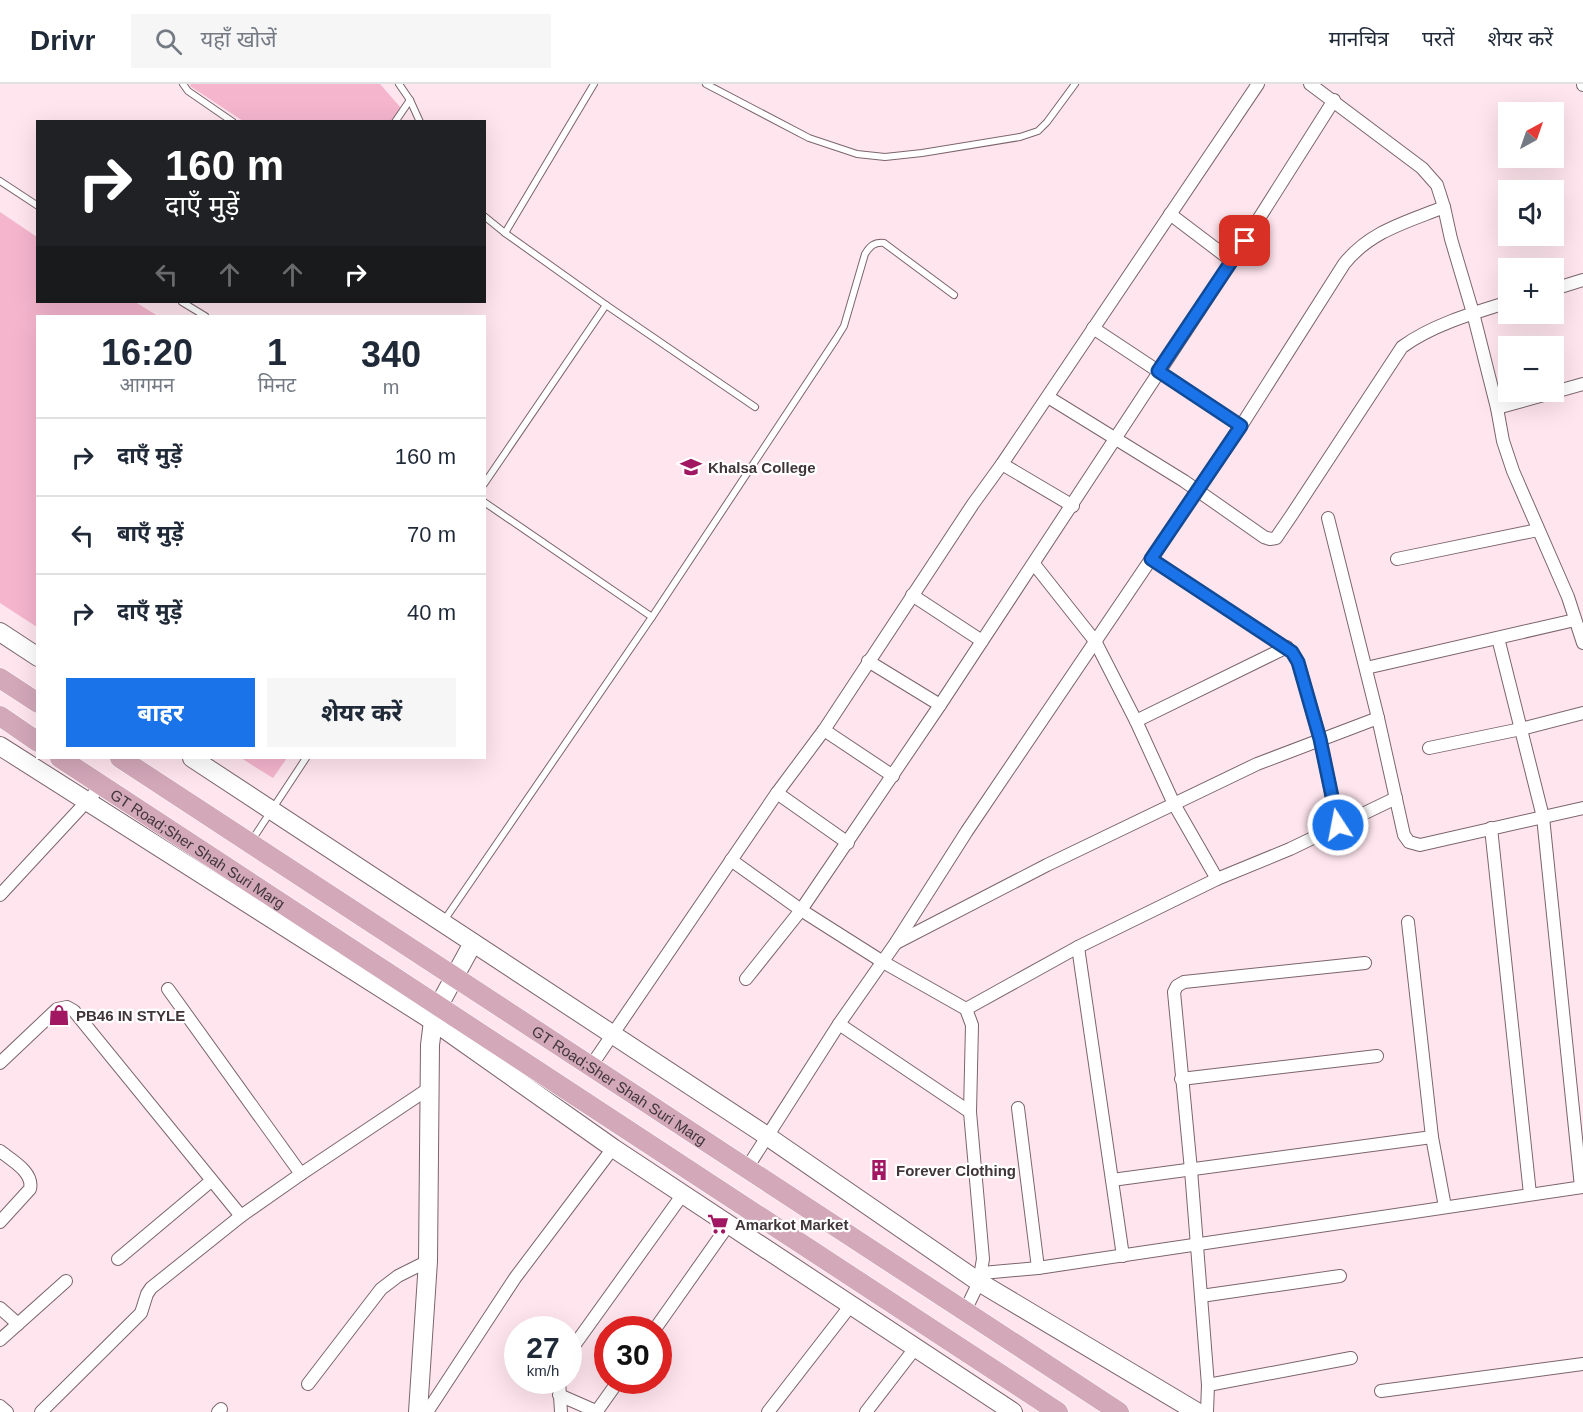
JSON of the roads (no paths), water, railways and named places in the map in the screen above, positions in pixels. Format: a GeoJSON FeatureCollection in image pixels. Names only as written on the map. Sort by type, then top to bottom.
{"type":"FeatureCollection","features":[{"type":"Feature","properties":{"kind":"main road"},"geometry":{"type":"LineString","coordinates":[[0,632],[36,656]]}},
{"type":"Feature","properties":{"kind":"main road"},"geometry":{"type":"LineString","coordinates":[[0,678],[36,702]]}},
{"type":"Feature","properties":{"kind":"main road"},"geometry":{"type":"LineString","coordinates":[[0,716],[36,741]]}},
{"type":"Feature","properties":{"kind":"main road"},"geometry":{"type":"LineString","coordinates":[[0,747],[86,802],[435,1014],[613,1148],[1013,1412]]}},
{"type":"Feature","properties":{"kind":"main road","name":"GT Road;Sher Shah Suri Marg"},"geometry":{"type":"LineString","coordinates":[[61,759],[435,1014],[863,1282],[1058,1412]]}},
{"type":"Feature","properties":{"kind":"main road","name":"GT Road;Sher Shah Suri Marg"},"geometry":{"type":"LineString","coordinates":[[122,759],[1119,1412]]}},
{"type":"Feature","properties":{"kind":"main road"},"geometry":{"type":"LineString","coordinates":[[194,759],[980,1277],[1197,1412]]}},
{"type":"Feature","properties":{"kind":"main road"},"geometry":{"type":"LineString","coordinates":[[418,1412],[428,1261],[430,1045],[435,1014],[473,943]]}},
{"type":"Feature","properties":{"kind":"street"},"geometry":{"type":"LineString","coordinates":[[591,1066],[777,793],[824,730],[912,595],[1258,84]]}},
{"type":"Feature","properties":{"kind":"street"},"geometry":{"type":"LineString","coordinates":[[1310,84],[1431,176],[1437,185],[1473,313],[1503,441],[1513,471],[1568,597],[1583,643]]}},
{"type":"Feature","properties":{"kind":"street"},"geometry":{"type":"LineString","coordinates":[[746,979],[801,910],[893,776],[1073,506],[1334,100]]}},
{"type":"Feature","properties":{"kind":"street"},"geometry":{"type":"LineString","coordinates":[[747,1168],[839,1024],[883,962],[968,831],[1241,426],[1352,254],[1373,236],[1444,207]]}},
{"type":"Feature","properties":{"kind":"street"},"geometry":{"type":"LineString","coordinates":[[1170,214],[1232,261]]}},
{"type":"Feature","properties":{"kind":"street"},"geometry":{"type":"LineString","coordinates":[[1564,286],[1583,280]]}},
{"type":"Feature","properties":{"kind":"street"},"geometry":{"type":"LineString","coordinates":[[1048,396],[1198,490],[1264,537],[1276,538],[1402,347],[1418,336],[1473,313],[1498,305]]}},
{"type":"Feature","properties":{"kind":"street"},"geometry":{"type":"LineString","coordinates":[[1093,328],[1241,426]]}},
{"type":"Feature","properties":{"kind":"street"},"geometry":{"type":"LineString","coordinates":[[1497,408],[1583,384]]}},
{"type":"Feature","properties":{"kind":"street"},"geometry":{"type":"LineString","coordinates":[[1002,464],[1073,506]]}},
{"type":"Feature","properties":{"kind":"street"},"geometry":{"type":"LineString","coordinates":[[1328,518],[1378,718],[1404,835],[1409,842],[1414,844],[1435,843],[1583,808]]}},
{"type":"Feature","properties":{"kind":"street"},"geometry":{"type":"LineString","coordinates":[[1398,559],[1538,530]]}},
{"type":"Feature","properties":{"kind":"street"},"geometry":{"type":"LineString","coordinates":[[1151,559],[1287,647],[1298,662],[1320,739],[1338,825]]}},
{"type":"Feature","properties":{"kind":"street"},"geometry":{"type":"LineString","coordinates":[[1034,564],[1095,641],[1136,721],[1174,804],[1217,879]]}},
{"type":"Feature","properties":{"kind":"street"},"geometry":{"type":"LineString","coordinates":[[912,595],[982,641]]}},
{"type":"Feature","properties":{"kind":"street"},"geometry":{"type":"LineString","coordinates":[[1366,668],[1575,620]]}},
{"type":"Feature","properties":{"kind":"street"},"geometry":{"type":"LineString","coordinates":[[980,1277],[1582,1187],[1543,817],[1498,638]]}},
{"type":"Feature","properties":{"kind":"street"},"geometry":{"type":"LineString","coordinates":[[1136,721],[1287,647]]}},
{"type":"Feature","properties":{"kind":"street"},"geometry":{"type":"LineString","coordinates":[[868,661],[940,705]]}},
{"type":"Feature","properties":{"kind":"street"},"geometry":{"type":"LineString","coordinates":[[1429,748],[1521,729],[1583,713]]}},
{"type":"Feature","properties":{"kind":"street"},"geometry":{"type":"LineString","coordinates":[[895,944],[1047,865],[1257,764],[1378,718]]}},
{"type":"Feature","properties":{"kind":"street"},"geometry":{"type":"LineString","coordinates":[[824,730],[893,776]]}},
{"type":"Feature","properties":{"kind":"street"},"geometry":{"type":"LineString","coordinates":[[0,895],[101,786]]}},
{"type":"Feature","properties":{"kind":"street"},"geometry":{"type":"LineString","coordinates":[[777,793],[848,843]]}},
{"type":"Feature","properties":{"kind":"street"},"geometry":{"type":"LineString","coordinates":[[966,1009],[1078,947],[1217,879],[1290,849],[1396,798]]}},
{"type":"Feature","properties":{"kind":"street"},"geometry":{"type":"LineString","coordinates":[[1491,828],[1530,1194]]}},
{"type":"Feature","properties":{"kind":"street"},"geometry":{"type":"LineString","coordinates":[[731,860],[801,910],[883,962],[966,1009],[972,1025],[970,1112],[983,1252],[980,1277],[965,1311]]}},
{"type":"Feature","properties":{"kind":"street"},"geometry":{"type":"LineString","coordinates":[[1408,922],[1432,1137],[1445,1207]]}},
{"type":"Feature","properties":{"kind":"street"},"geometry":{"type":"LineString","coordinates":[[1078,947],[1123,1256]]}},
{"type":"Feature","properties":{"kind":"street"},"geometry":{"type":"LineString","coordinates":[[1207,1412],[1208,1385],[1197,1244],[1174,992],[1180,984],[1365,963]]}},
{"type":"Feature","properties":{"kind":"street"},"geometry":{"type":"LineString","coordinates":[[168,989],[301,1174]]}},
{"type":"Feature","properties":{"kind":"street"},"geometry":{"type":"LineString","coordinates":[[0,1064],[57,1009],[67,1007],[74,1011],[241,1216]]}},
{"type":"Feature","properties":{"kind":"street"},"geometry":{"type":"LineString","coordinates":[[839,1024],[970,1112]]}},
{"type":"Feature","properties":{"kind":"street"},"geometry":{"type":"LineString","coordinates":[[1181,1079],[1377,1056]]}},
{"type":"Feature","properties":{"kind":"street"},"geometry":{"type":"LineString","coordinates":[[41,1412],[141,1313],[151,1288],[241,1216],[428,1089]]}},
{"type":"Feature","properties":{"kind":"street"},"geometry":{"type":"LineString","coordinates":[[1018,1108],[1038,1268]]}},
{"type":"Feature","properties":{"kind":"street"},"geometry":{"type":"LineString","coordinates":[[1112,1180],[1432,1137]]}},
{"type":"Feature","properties":{"kind":"street"},"geometry":{"type":"LineString","coordinates":[[427,1412],[515,1278],[613,1148]]}},
{"type":"Feature","properties":{"kind":"street"},"geometry":{"type":"LineString","coordinates":[[0,1151],[27,1174],[31,1184],[30,1189],[0,1222]]}},
{"type":"Feature","properties":{"kind":"street"},"geometry":{"type":"LineString","coordinates":[[118,1259],[211,1181]]}},
{"type":"Feature","properties":{"kind":"street"},"geometry":{"type":"LineString","coordinates":[[582,1335],[683,1194]]}},
{"type":"Feature","properties":{"kind":"street"},"geometry":{"type":"LineString","coordinates":[[664,1316],[729,1224]]}},
{"type":"Feature","properties":{"kind":"street"},"geometry":{"type":"LineString","coordinates":[[308,1384],[381,1289],[398,1276],[428,1261]]}},
{"type":"Feature","properties":{"kind":"street"},"geometry":{"type":"LineString","coordinates":[[1201,1296],[1340,1276]]}},
{"type":"Feature","properties":{"kind":"street"},"geometry":{"type":"LineString","coordinates":[[0,1340],[66,1281]]}},
{"type":"Feature","properties":{"kind":"street"},"geometry":{"type":"LineString","coordinates":[[768,1412],[851,1305]]}},
{"type":"Feature","properties":{"kind":"street"},"geometry":{"type":"LineString","coordinates":[[0,1308],[18,1324]]}},
{"type":"Feature","properties":{"kind":"street"},"geometry":{"type":"LineString","coordinates":[[866,1412],[916,1347]]}},
{"type":"Feature","properties":{"kind":"street"},"geometry":{"type":"LineString","coordinates":[[1208,1385],[1351,1358]]}},
{"type":"Feature","properties":{"kind":"street"},"geometry":{"type":"LineString","coordinates":[[1381,1390],[1583,1364]]}},
{"type":"Feature","properties":{"kind":"street"},"geometry":{"type":"LineString","coordinates":[[559,1395],[597,1412],[609,1394]]}},
{"type":"Feature","properties":{"kind":"street"},"geometry":{"type":"LineString","coordinates":[[559,1395],[561,1412]]}},
{"type":"Feature","properties":{"kind":"street"},"geometry":{"type":"LineString","coordinates":[[0,1406],[7,1412]]}},
{"type":"Feature","properties":{"kind":"lane"},"geometry":{"type":"LineString","coordinates":[[183,84],[188,91],[230,120]]}},
{"type":"Feature","properties":{"kind":"lane"},"geometry":{"type":"LineString","coordinates":[[399,84],[410,100],[419,120]]}},
{"type":"Feature","properties":{"kind":"lane"},"geometry":{"type":"LineString","coordinates":[[505,233],[594,84]]}},
{"type":"Feature","properties":{"kind":"lane"},"geometry":{"type":"LineString","coordinates":[[706,84],[809,138],[857,154],[885,157],[1009,139],[1038,130],[1047,122],[1075,84]]}},
{"type":"Feature","properties":{"kind":"lane"},"geometry":{"type":"LineString","coordinates":[[396,120],[410,100]]}},
{"type":"Feature","properties":{"kind":"lane"},"geometry":{"type":"LineString","coordinates":[[0,181],[36,205]]}},
{"type":"Feature","properties":{"kind":"lane"},"geometry":{"type":"LineString","coordinates":[[486,218],[606,305],[755,407]]}},
{"type":"Feature","properties":{"kind":"lane"},"geometry":{"type":"LineString","coordinates":[[443,922],[651,617],[844,326],[868,249],[873,244],[884,243],[954,295]]}},
{"type":"Feature","properties":{"kind":"lane"},"geometry":{"type":"LineString","coordinates":[[184,303],[203,315]]}},
{"type":"Feature","properties":{"kind":"lane"},"geometry":{"type":"LineString","coordinates":[[486,481],[606,305]]}},
{"type":"Feature","properties":{"kind":"lane"},"geometry":{"type":"LineString","coordinates":[[486,503],[651,617]]}},
{"type":"Feature","properties":{"kind":"lane"},"geometry":{"type":"LineString","coordinates":[[250,843],[305,759]]}},
{"type":"Feature","properties":{"kind":"place","name":"Khalsa College"},"geometry":{"type":"Point","coordinates":[691,467]}},
{"type":"Feature","properties":{"kind":"place","name":"PB46 IN STYLE"},"geometry":{"type":"Point","coordinates":[59,1015]}},
{"type":"Feature","properties":{"kind":"place","name":"Forever Clothing"},"geometry":{"type":"Point","coordinates":[879,1170]}},
{"type":"Feature","properties":{"kind":"place","name":"Amarkot Market"},"geometry":{"type":"Point","coordinates":[718,1224]}}]}
